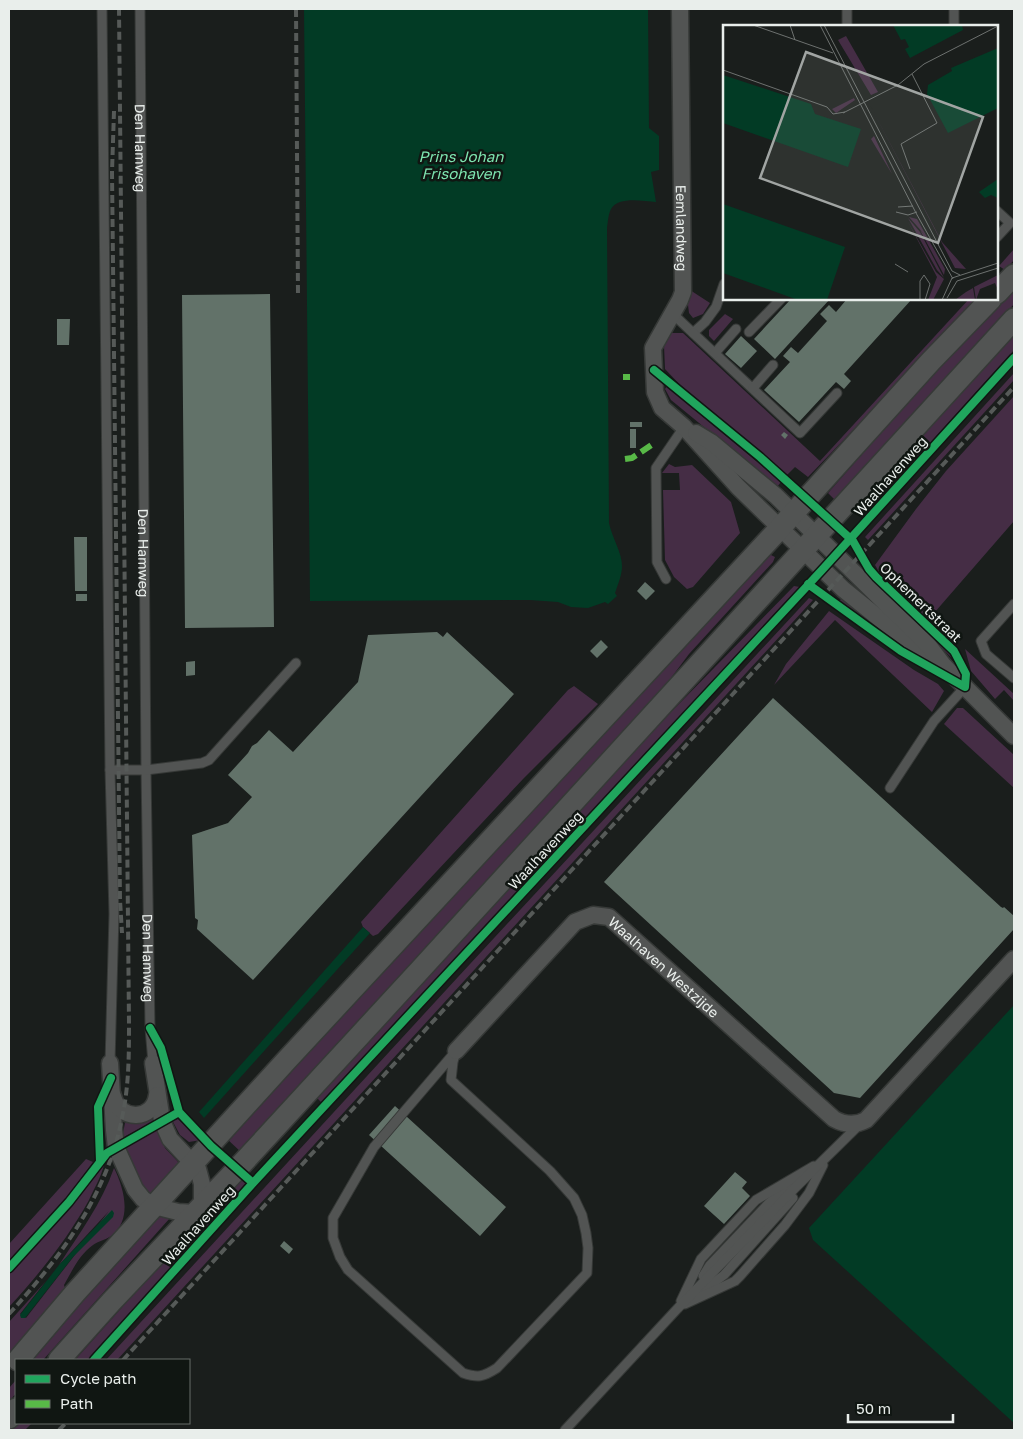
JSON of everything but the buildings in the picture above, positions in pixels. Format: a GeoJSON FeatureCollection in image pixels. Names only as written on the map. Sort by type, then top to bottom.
{"type":"FeatureCollection","features":[{"type":"Feature","properties":{"kind":"street","name":"Eemlandweg"},"geometry":{"type":"LineString","coordinates":[[680,9],[683,292],[673,314],[653,348],[655,392],[662,408],[684,427],[711,442],[776,496],[786,520],[810,544]]}},
{"type":"Feature","properties":{"kind":"street"},"geometry":{"type":"LineString","coordinates":[[19,1359],[75,1293],[154,1206],[987,300]]}},
{"type":"Feature","properties":{"kind":"street","name":"Waalhavenweg"},"geometry":{"type":"LineString","coordinates":[[60,1359],[407,985],[1014,319]]}},
{"type":"Feature","properties":{"kind":"street","name":"Ophemertstraat"},"geometry":{"type":"LineString","coordinates":[[810,544],[929,646],[944,666],[1014,736]]}},
{"type":"Feature","properties":{"kind":"street","name":"Waalhaven Westzijde"},"geometry":{"type":"LineString","coordinates":[[456,1051],[575,922],[593,915],[609,918],[834,1119],[842,1123],[860,1124]]}},
{"type":"Feature","properties":{"kind":"street"},"geometry":{"type":"LineString","coordinates":[[860,1124],[866,1120],[1014,959]]}},
{"type":"Feature","properties":{"kind":"street","name":"Den Hamweg"},"geometry":{"type":"LineString","coordinates":[[153,1063],[162,1121],[170,1139],[198,1170],[202,1184],[199,1210]]}},
{"type":"Feature","properties":{"kind":"street"},"geometry":{"type":"LineString","coordinates":[[111,1078],[116,1147],[135,1189],[143,1199],[154,1206],[178,1212],[199,1210]]}},
{"type":"Feature","properties":{"kind":"street"},"geometry":{"type":"LineString","coordinates":[[111,1078],[117,1106],[129,1115],[138,1115],[148,1111],[155,1104],[157,1095]]}},
{"type":"Feature","properties":{"kind":"street"},"geometry":{"type":"LineString","coordinates":[[132,1231],[137,1210],[135,1189]]}},
{"type":"Feature","properties":{"kind":"lane"},"geometry":{"type":"LineString","coordinates":[[102,9],[110,770],[114,914],[111,1078]]}},
{"type":"Feature","properties":{"kind":"lane","name":"Den Hamweg"},"geometry":{"type":"LineString","coordinates":[[140,9],[146,770],[150,1028],[153,1063]]}},
{"type":"Feature","properties":{"kind":"lane"},"geometry":{"type":"LineString","coordinates":[[847,9],[848,25]]}},
{"type":"Feature","properties":{"kind":"lane"},"geometry":{"type":"LineString","coordinates":[[954,9],[954,25]]}},
{"type":"Feature","properties":{"kind":"lane"},"geometry":{"type":"LineString","coordinates":[[998,212],[1010,223],[998,236]]}},
{"type":"Feature","properties":{"kind":"lane"},"geometry":{"type":"LineString","coordinates":[[693,333],[716,308],[723,287]]}},
{"type":"Feature","properties":{"kind":"lane"},"geometry":{"type":"LineString","coordinates":[[749,332],[780,300]]}},
{"type":"Feature","properties":{"kind":"lane"},"geometry":{"type":"LineString","coordinates":[[673,314],[800,433],[837,393]]}},
{"type":"Feature","properties":{"kind":"lane"},"geometry":{"type":"LineString","coordinates":[[714,353],[736,329]]}},
{"type":"Feature","properties":{"kind":"lane"},"geometry":{"type":"LineString","coordinates":[[753,388],[773,365]]}},
{"type":"Feature","properties":{"kind":"lane"},"geometry":{"type":"LineString","coordinates":[[666,579],[657,562],[656,468],[684,427]]}},
{"type":"Feature","properties":{"kind":"lane"},"geometry":{"type":"LineString","coordinates":[[1014,604],[981,641],[986,654],[1014,678]]}},
{"type":"Feature","properties":{"kind":"lane"},"geometry":{"type":"LineString","coordinates":[[110,770],[146,770],[194,765],[209,760],[296,664]]}},
{"type":"Feature","properties":{"kind":"lane"},"geometry":{"type":"LineString","coordinates":[[890,788],[934,721],[965,687]]}},
{"type":"Feature","properties":{"kind":"lane"},"geometry":{"type":"LineString","coordinates":[[456,1051],[452,1062],[451,1080],[550,1171],[574,1198],[582,1215],[588,1248],[587,1273],[496,1368],[488,1374],[477,1377],[463,1372],[348,1270],[340,1257],[333,1238],[333,1218],[374,1147],[456,1051]]}},
{"type":"Feature","properties":{"kind":"lane"},"geometry":{"type":"LineString","coordinates":[[565,1430],[678,1308],[860,1124]]}},
{"type":"Feature","properties":{"kind":"lane"},"geometry":{"type":"LineString","coordinates":[[678,1308],[735,1281],[740,1276],[810,1194],[827,1158]]}},
{"type":"Feature","properties":{"kind":"lane"},"geometry":{"type":"LineString","coordinates":[[678,1308],[701,1259],[756,1200],[827,1158]]}},
{"type":"Feature","properties":{"kind":"shaded area"},"geometry":{"type":"Polygon","coordinates":[[[685,9],[690,290],[710,303],[703,314],[693,318],[689,313],[688,305],[685,9]]]}},
{"type":"Feature","properties":{"kind":"shaded area"},"geometry":{"type":"Polygon","coordinates":[[[1014,249],[1014,260],[1005,270],[999,266],[1014,249]]]}},
{"type":"Feature","properties":{"kind":"shaded area"},"geometry":{"type":"Polygon","coordinates":[[[1014,286],[1014,304],[837,502],[828,493],[956,347],[1014,286]]]}},
{"type":"Feature","properties":{"kind":"shaded area"},"geometry":{"type":"Polygon","coordinates":[[[968,300],[978,300],[808,477],[795,467],[787,475],[684,389],[665,369],[664,346],[669,335],[672,333],[683,333],[820,461],[968,300]]]}},
{"type":"Feature","properties":{"kind":"shaded area"},"geometry":{"type":"Polygon","coordinates":[[[725,314],[733,319],[714,341],[709,336],[709,330],[725,314]]]}},
{"type":"Feature","properties":{"kind":"shaded area"},"geometry":{"type":"Polygon","coordinates":[[[1014,328],[1014,350],[912,463],[902,452],[1014,328]]]}},
{"type":"Feature","properties":{"kind":"shaded area"},"geometry":{"type":"Polygon","coordinates":[[[1014,373],[1014,380],[868,540],[865,537],[1014,373]]]}},
{"type":"Feature","properties":{"kind":"shaded area"},"geometry":{"type":"Polygon","coordinates":[[[667,386],[781,482],[777,487],[671,400],[665,389],[667,386]]]}},
{"type":"Feature","properties":{"kind":"shaded area"},"geometry":{"type":"Polygon","coordinates":[[[1014,396],[1014,521],[928,620],[882,577],[875,565],[946,471],[1014,396]]]}},
{"type":"Feature","properties":{"kind":"shaded area"},"geometry":{"type":"Polygon","coordinates":[[[669,464],[675,467],[692,465],[731,502],[740,533],[693,587],[687,589],[674,577],[665,560],[663,490],[680,490],[679,473],[662,473],[669,464]]]}},
{"type":"Feature","properties":{"kind":"shaded area"},"geometry":{"type":"Polygon","coordinates":[[[769,554],[775,557],[773,562],[689,654],[647,710],[242,1153],[226,1138],[769,554]]]}},
{"type":"Feature","properties":{"kind":"shaded area"},"geometry":{"type":"Polygon","coordinates":[[[868,572],[951,650],[956,662],[866,574],[868,572]]]}},
{"type":"Feature","properties":{"kind":"shaded area"},"geometry":{"type":"Polygon","coordinates":[[[794,586],[800,587],[322,1103],[315,1096],[635,749],[794,586]]]}},
{"type":"Feature","properties":{"kind":"shaded area"},"geometry":{"type":"Polygon","coordinates":[[[843,597],[919,656],[917,658],[838,602],[843,597]]]}},
{"type":"Feature","properties":{"kind":"shaded area"},"geometry":{"type":"Polygon","coordinates":[[[809,598],[813,600],[118,1359],[107,1359],[809,598]]]}},
{"type":"Feature","properties":{"kind":"shaded area"},"geometry":{"type":"Polygon","coordinates":[[[829,611],[914,670],[938,684],[944,691],[932,712],[835,620],[774,685],[786,664],[829,611]]]}},
{"type":"Feature","properties":{"kind":"shaded area"},"geometry":{"type":"Polygon","coordinates":[[[965,649],[1014,694],[1014,701],[1004,690],[995,699],[971,671],[965,649]]]}},
{"type":"Feature","properties":{"kind":"shaded area"},"geometry":{"type":"Polygon","coordinates":[[[574,686],[598,704],[524,778],[378,934],[373,936],[363,927],[361,922],[568,690],[574,686]]]}},
{"type":"Feature","properties":{"kind":"shaded area"},"geometry":{"type":"Polygon","coordinates":[[[957,708],[963,708],[1014,755],[1014,788],[944,724],[957,708]]]}},
{"type":"Feature","properties":{"kind":"shaded area"},"geometry":{"type":"Polygon","coordinates":[[[178,1119],[201,1140],[189,1142],[180,1135],[172,1120],[178,1119]]]}},
{"type":"Feature","properties":{"kind":"shaded area"},"geometry":{"type":"Polygon","coordinates":[[[156,1120],[122,1138],[125,1123],[138,1123],[156,1120]]]}},
{"type":"Feature","properties":{"kind":"shaded area"},"geometry":{"type":"Polygon","coordinates":[[[157,1130],[165,1148],[182,1166],[152,1197],[133,1177],[121,1150],[157,1130]]]}},
{"type":"Feature","properties":{"kind":"shaded area"},"geometry":{"type":"Polygon","coordinates":[[[86,1159],[93,1162],[67,1198],[9,1263],[9,1244],[86,1159]]]}},
{"type":"Feature","properties":{"kind":"shaded area"},"geometry":{"type":"Polygon","coordinates":[[[104,1165],[89,1200],[62,1243],[9,1307],[9,1274],[85,1188],[95,1173],[104,1165]]]}},
{"type":"Feature","properties":{"kind":"shaded area"},"geometry":{"type":"Polygon","coordinates":[[[114,1168],[121,1185],[124,1204],[124,1213],[118,1229],[109,1237],[97,1242],[84,1254],[64,1285],[66,1291],[55,1306],[9,1353],[9,1322],[46,1281],[20,1314],[26,1318],[109,1211],[59,1265],[97,1206],[114,1168]]]}},
{"type":"Feature","properties":{"kind":"shaded area"},"geometry":{"type":"Polygon","coordinates":[[[241,1178],[245,1182],[246,1186],[90,1359],[76,1359],[174,1249],[241,1178]]]}},
{"type":"Feature","properties":{"kind":"shaded area"},"geometry":{"type":"Polygon","coordinates":[[[156,1216],[170,1218],[44,1359],[34,1359],[88,1292],[156,1216]]]}},
{"type":"Feature","properties":{"kind":"shaded area"},"geometry":{"type":"Polygon","coordinates":[[[15,1381],[15,1394],[9,1402],[9,1388],[15,1381]]]}},
{"type":"Feature","properties":{"kind":"shaded area"},"geometry":{"type":"Polygon","coordinates":[[[17,1424],[31,1424],[25,1430],[12,1430],[17,1424]]]}},
{"type":"Feature","properties":{"kind":"water","name":"Prins Johan Frisohaven"},"geometry":{"type":"Polygon","coordinates":[[[304,9],[648,9],[649,128],[659,136],[659,170],[651,172],[656,202],[631,200],[619,202],[611,209],[607,228],[609,523],[622,566],[621,576],[615,593],[617,596],[608,604],[605,602],[588,608],[571,607],[558,602],[530,600],[310,601],[304,9]]]}},
{"type":"Feature","properties":{"kind":"water"},"geometry":{"type":"Polygon","coordinates":[[[363,927],[370,933],[204,1118],[199,1112],[363,927]]]}},
{"type":"Feature","properties":{"kind":"water"},"geometry":{"type":"Polygon","coordinates":[[[1014,1005],[1014,1423],[813,1240],[809,1228],[1014,1005]]]}},
{"type":"Feature","properties":{"kind":"water"},"geometry":{"type":"Polygon","coordinates":[[[112,1210],[114,1213],[113,1217],[73,1257],[25,1318],[21,1318],[20,1315],[59,1265],[112,1210]]]}},
{"type":"Feature","properties":{"kind":"railway"},"geometry":{"type":"LineString","coordinates":[[9,1314],[64,1247],[93,1199],[115,1146],[124,1106],[129,1059],[119,9]]}},
{"type":"Feature","properties":{"kind":"railway"},"geometry":{"type":"LineString","coordinates":[[296,9],[298,294]]}},
{"type":"Feature","properties":{"kind":"railway"},"geometry":{"type":"LineString","coordinates":[[114,111],[112,172],[120,900],[122,933]]}},
{"type":"Feature","properties":{"kind":"railway"},"geometry":{"type":"LineString","coordinates":[[124,1359],[1014,387]]}},
{"type":"Feature","properties":{"kind":"railway"},"geometry":{"type":"LineString","coordinates":[[59,1430],[65,1424]]}},
{"type":"Feature","properties":{"kind":"marked path"},"geometry":{"type":"LineString","coordinates":[[623,377],[630,377]]}},
{"type":"Feature","properties":{"kind":"marked path"},"geometry":{"type":"LineString","coordinates":[[625,459],[632,458],[653,444]]}},
{"type":"Feature","properties":{"kind":"cycle path"},"geometry":{"type":"LineString","coordinates":[[95,1359],[253,1183],[822,570],[1014,358]]}},
{"type":"Feature","properties":{"kind":"cycle path"},"geometry":{"type":"LineString","coordinates":[[654,370],[760,457],[853,541],[869,569],[876,577],[954,651],[966,674],[965,687],[901,651],[808,584]]}},
{"type":"Feature","properties":{"kind":"cycle path"},"geometry":{"type":"LineString","coordinates":[[150,1028],[161,1048],[179,1112],[211,1146],[253,1183]]}},
{"type":"Feature","properties":{"kind":"cycle path"},"geometry":{"type":"LineString","coordinates":[[100,1161],[98,1107],[111,1078]]}},
{"type":"Feature","properties":{"kind":"cycle path"},"geometry":{"type":"LineString","coordinates":[[9,1268],[69,1202],[107,1153],[179,1112]]}}]}
